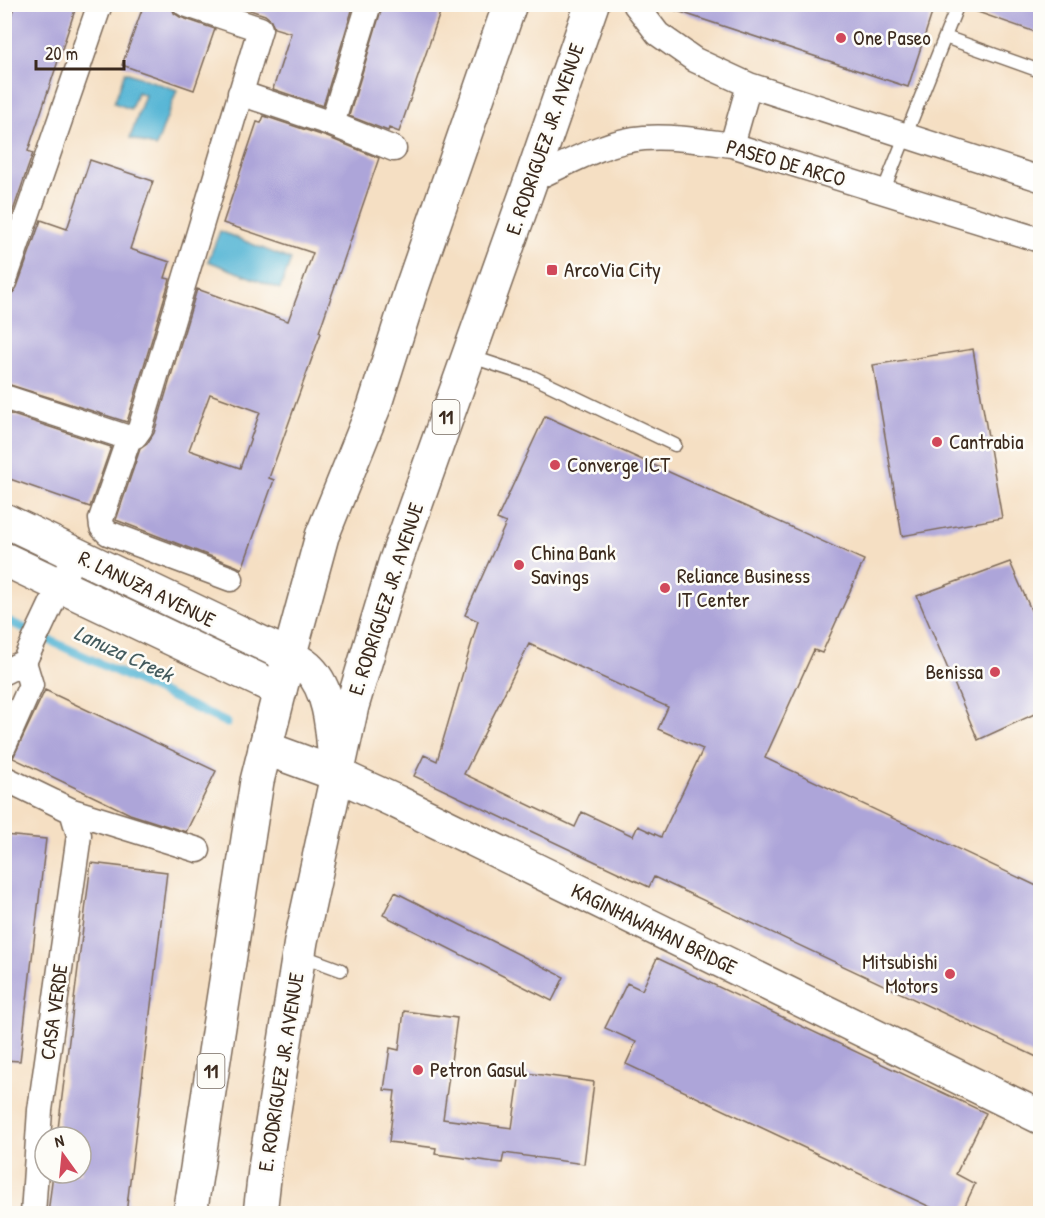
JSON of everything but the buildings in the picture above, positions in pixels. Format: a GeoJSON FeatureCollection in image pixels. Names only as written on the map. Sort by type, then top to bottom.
{"type":"FeatureCollection","features":[{"type":"Feature","properties":{"kind":"main road","name":"11"},"geometry":{"type":"LineString","coordinates":[[190,1214],[257,781],[280,690],[322,536],[374,408],[410,293],[510,4]]}},
{"type":"Feature","properties":{"kind":"main road","name":"E. RODRIGUEZ JR. AVENUE"},"geometry":{"type":"LineString","coordinates":[[260,1214],[266,1161],[299,954],[352,706],[395,563],[592,4]]}},
{"type":"Feature","properties":{"kind":"main road","name":"R. LANUZA AVENUE"},"geometry":{"type":"LineString","coordinates":[[4,520],[290,656],[310,670],[322,690]]}},
{"type":"Feature","properties":{"kind":"main road","name":"R. LANUZA AVENUE"},"geometry":{"type":"LineString","coordinates":[[4,559],[53,598],[280,690]]}},
{"type":"Feature","properties":{"kind":"main road"},"geometry":{"type":"LineString","coordinates":[[280,690],[304,694],[322,690],[352,670],[367,656]]}},
{"type":"Feature","properties":{"kind":"main road"},"geometry":{"type":"LineString","coordinates":[[322,690],[330,718],[336,774]]}},
{"type":"Feature","properties":{"kind":"main road","name":"KAGINHAWAHAN BRIDGE"},"geometry":{"type":"LineString","coordinates":[[265,748],[336,774],[1041,1117]]}},
{"type":"Feature","properties":{"kind":"street"},"geometry":{"type":"LineString","coordinates":[[4,282],[100,4]]}},
{"type":"Feature","properties":{"kind":"street"},"geometry":{"type":"LineString","coordinates":[[4,397],[129,438],[135,436],[140,429],[260,29],[185,4]]}},
{"type":"Feature","properties":{"kind":"street"},"geometry":{"type":"LineString","coordinates":[[332,124],[369,4]]}},
{"type":"Feature","properties":{"kind":"street"},"geometry":{"type":"LineString","coordinates":[[635,4],[658,34],[695,60],[749,85],[1041,179]]}},
{"type":"Feature","properties":{"kind":"street"},"geometry":{"type":"LineString","coordinates":[[732,145],[749,85]]}},
{"type":"Feature","properties":{"kind":"street"},"geometry":{"type":"LineString","coordinates":[[240,93],[332,124],[394,149]]}},
{"type":"Feature","properties":{"kind":"street","name":"PASEO DE ARCO"},"geometry":{"type":"LineString","coordinates":[[531,180],[614,144],[642,138],[682,138],[732,145],[1041,240]]}},
{"type":"Feature","properties":{"kind":"street"},"geometry":{"type":"LineString","coordinates":[[129,438],[101,519],[102,527],[108,533],[231,579]]}},
{"type":"Feature","properties":{"kind":"street"},"geometry":{"type":"LineString","coordinates":[[4,746],[31,685],[18,663],[75,554]]}},
{"type":"Feature","properties":{"kind":"street"},"geometry":{"type":"LineString","coordinates":[[4,778],[72,811],[198,850]]}},
{"type":"Feature","properties":{"kind":"street","name":"CASA VERDE"},"geometry":{"type":"LineString","coordinates":[[33,1214],[40,1110],[79,836],[72,811]]}},
{"type":"Feature","properties":{"kind":"lane"},"geometry":{"type":"LineString","coordinates":[[883,192],[958,4]]}},
{"type":"Feature","properties":{"kind":"lane"},"geometry":{"type":"LineString","coordinates":[[945,37],[1041,72]]}},
{"type":"Feature","properties":{"kind":"lane"},"geometry":{"type":"LineString","coordinates":[[468,356],[533,377],[675,445]]}},
{"type":"Feature","properties":{"kind":"lane"},"geometry":{"type":"LineString","coordinates":[[299,954],[341,970]]}},
{"type":"Feature","properties":{"kind":"water"},"geometry":{"type":"Polygon","coordinates":[[[125,72],[177,90],[156,147],[130,138],[145,95],[137,92],[131,109],[114,103],[125,72]]]}},
{"type":"Feature","properties":{"kind":"water"},"geometry":{"type":"Polygon","coordinates":[[[220,231],[291,260],[280,289],[208,261],[220,231]]]}},
{"type":"Feature","properties":{"kind":"waterway","name":"Lanuza Creek"},"geometry":{"type":"LineString","coordinates":[[4,619],[227,723]]}},
{"type":"Feature","properties":{"kind":"place","name":"One Paseo"},"geometry":{"type":"Point","coordinates":[841,38]}},
{"type":"Feature","properties":{"kind":"place","name":"ArcoVia City"},"geometry":{"type":"Point","coordinates":[552,270]}},
{"type":"Feature","properties":{"kind":"place","name":"Cantrabia"},"geometry":{"type":"Point","coordinates":[937,442]}},
{"type":"Feature","properties":{"kind":"place","name":"Converge ICT"},"geometry":{"type":"Point","coordinates":[555,465]}},
{"type":"Feature","properties":{"kind":"place","name":"China Bank Savings"},"geometry":{"type":"Point","coordinates":[519,565]}},
{"type":"Feature","properties":{"kind":"place","name":"Reliance Business IT Center"},"geometry":{"type":"Point","coordinates":[665,588]}},
{"type":"Feature","properties":{"kind":"place","name":"Benissa"},"geometry":{"type":"Point","coordinates":[995,672]}},
{"type":"Feature","properties":{"kind":"place","name":"Mitsubishi Motors"},"geometry":{"type":"Point","coordinates":[950,974]}},
{"type":"Feature","properties":{"kind":"place","name":"Petron Gasul"},"geometry":{"type":"Point","coordinates":[418,1070]}}]}
